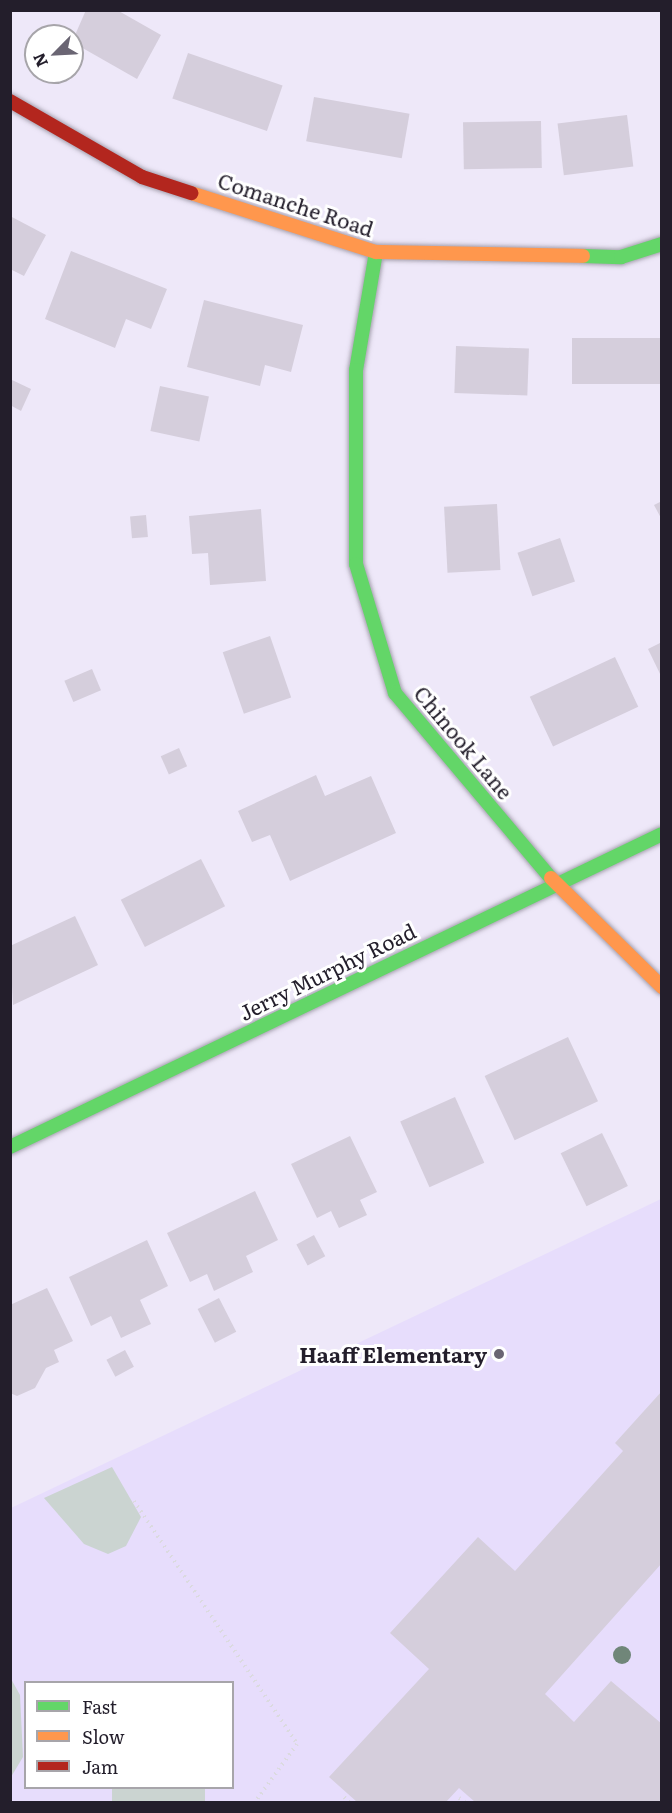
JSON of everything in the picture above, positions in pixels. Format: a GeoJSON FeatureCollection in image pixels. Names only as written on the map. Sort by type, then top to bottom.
{"type":"FeatureCollection","features":[{"type":"Feature","properties":{"kind":"street","name":"Comanche Road"},"geometry":{"type":"LineString","coordinates":[[10,101],[142,177],[376,252],[621,257],[662,244]]}},
{"type":"Feature","properties":{"kind":"street","name":"Chinook Lane"},"geometry":{"type":"LineString","coordinates":[[376,252],[356,370],[356,564],[395,693],[556,884],[662,987]]}},
{"type":"Feature","properties":{"kind":"street","name":"Jerry Murphy Road"},"geometry":{"type":"LineString","coordinates":[[10,1148],[662,834]]}},
{"type":"Feature","properties":{"kind":"path"},"geometry":{"type":"LineString","coordinates":[[134,1501],[297,1744],[255,1803]]}},
{"type":"Feature","properties":{"kind":"path"},"geometry":{"type":"LineString","coordinates":[[344,1797],[350,1803]]}},
{"type":"Feature","properties":{"kind":"path"},"geometry":{"type":"LineString","coordinates":[[459,1798],[465,1803]]}},
{"type":"Feature","properties":{"kind":"shaded area","name":"Haaff Elementary"},"geometry":{"type":"Polygon","coordinates":[[[661,1199],[661,1802],[11,1802],[11,1508],[661,1199]]]}},
{"type":"Feature","properties":{"kind":"shaded area"},"geometry":{"type":"Polygon","coordinates":[[[112,1467],[141,1517],[126,1546],[108,1554],[84,1544],[44,1498],[112,1467]]]}},
{"type":"Feature","properties":{"kind":"shaded area"},"geometry":{"type":"Polygon","coordinates":[[[10,1677],[20,1695],[23,1757],[11,1777],[10,1677]]]}},
{"type":"Feature","properties":{"kind":"shaded area"},"geometry":{"type":"Polygon","coordinates":[[[112,1789],[205,1789],[205,1802],[112,1802],[112,1789]]]}},
{"type":"Feature","properties":{"kind":"building"},"geometry":{"type":"Polygon","coordinates":[[[86,10],[117,10],[161,35],[137,79],[84,49],[84,24],[80,24],[86,10]]]}},
{"type":"Feature","properties":{"kind":"building"},"geometry":{"type":"Polygon","coordinates":[[[188,53],[283,86],[267,131],[172,98],[188,53]]]}},
{"type":"Feature","properties":{"kind":"building"},"geometry":{"type":"Polygon","coordinates":[[[314,97],[410,114],[402,158],[306,141],[314,97]]]}},
{"type":"Feature","properties":{"kind":"building"},"geometry":{"type":"Polygon","coordinates":[[[627,115],[633,167],[564,175],[558,124],[627,115]]]}},
{"type":"Feature","properties":{"kind":"building"},"geometry":{"type":"Polygon","coordinates":[[[541,121],[542,168],[464,169],[463,122],[541,121]]]}},
{"type":"Feature","properties":{"kind":"building"},"geometry":{"type":"Polygon","coordinates":[[[10,216],[46,235],[24,276],[10,269],[10,216]]]}},
{"type":"Feature","properties":{"kind":"building"},"geometry":{"type":"Polygon","coordinates":[[[71,251],[167,289],[151,329],[126,319],[115,348],[45,319],[71,251]]]}},
{"type":"Feature","properties":{"kind":"building"},"geometry":{"type":"Polygon","coordinates":[[[204,300],[303,325],[291,372],[265,365],[260,386],[187,367],[204,300]]]}},
{"type":"Feature","properties":{"kind":"building"},"geometry":{"type":"Polygon","coordinates":[[[572,338],[662,338],[662,384],[572,384],[572,338]]]}},
{"type":"Feature","properties":{"kind":"building"},"geometry":{"type":"Polygon","coordinates":[[[456,346],[529,349],[527,396],[454,393],[456,346]]]}},
{"type":"Feature","properties":{"kind":"building"},"geometry":{"type":"Polygon","coordinates":[[[12,380],[31,389],[21,411],[10,405],[12,380]]]}},
{"type":"Feature","properties":{"kind":"building"},"geometry":{"type":"Polygon","coordinates":[[[160,386],[209,396],[199,441],[150,431],[160,386]]]}},
{"type":"Feature","properties":{"kind":"building"},"geometry":{"type":"Polygon","coordinates":[[[662,501],[662,520],[654,505],[662,501]]]}},
{"type":"Feature","properties":{"kind":"building"},"geometry":{"type":"Polygon","coordinates":[[[497,504],[500,570],[448,573],[444,507],[497,504]]]}},
{"type":"Feature","properties":{"kind":"building"},"geometry":{"type":"Polygon","coordinates":[[[261,509],[266,581],[210,585],[208,553],[192,554],[189,516],[261,509]]]}},
{"type":"Feature","properties":{"kind":"building"},"geometry":{"type":"Polygon","coordinates":[[[146,515],[148,537],[132,538],[130,516],[146,515]]]}},
{"type":"Feature","properties":{"kind":"building"},"geometry":{"type":"Polygon","coordinates":[[[560,538],[575,581],[532,596],[517,553],[560,538]]]}},
{"type":"Feature","properties":{"kind":"building"},"geometry":{"type":"Polygon","coordinates":[[[270,636],[291,697],[244,714],[223,652],[270,636]]]}},
{"type":"Feature","properties":{"kind":"building"},"geometry":{"type":"Polygon","coordinates":[[[662,642],[662,678],[648,649],[662,642]]]}},
{"type":"Feature","properties":{"kind":"building"},"geometry":{"type":"Polygon","coordinates":[[[615,657],[638,707],[553,747],[530,697],[615,657]]]}},
{"type":"Feature","properties":{"kind":"building"},"geometry":{"type":"Polygon","coordinates":[[[92,669],[101,690],[73,702],[64,681],[92,669]]]}},
{"type":"Feature","properties":{"kind":"building"},"geometry":{"type":"Polygon","coordinates":[[[179,748],[187,766],[169,774],[161,756],[179,748]]]}},
{"type":"Feature","properties":{"kind":"building"},"geometry":{"type":"Polygon","coordinates":[[[316,775],[325,796],[371,776],[396,833],[290,881],[270,835],[252,842],[238,811],[316,775]]]}},
{"type":"Feature","properties":{"kind":"building"},"geometry":{"type":"Polygon","coordinates":[[[201,859],[225,906],[145,947],[121,900],[201,859]]]}},
{"type":"Feature","properties":{"kind":"building"},"geometry":{"type":"Polygon","coordinates":[[[75,916],[98,965],[13,1005],[10,946],[75,916]]]}},
{"type":"Feature","properties":{"kind":"building"},"geometry":{"type":"Polygon","coordinates":[[[568,1037],[598,1101],[515,1140],[485,1076],[568,1037]]]}},
{"type":"Feature","properties":{"kind":"building"},"geometry":{"type":"Polygon","coordinates":[[[455,1097],[484,1163],[429,1187],[400,1121],[455,1097]]]}},
{"type":"Feature","properties":{"kind":"building"},"geometry":{"type":"Polygon","coordinates":[[[602,1133],[628,1186],[587,1206],[561,1153],[602,1133]]]}},
{"type":"Feature","properties":{"kind":"building"},"geometry":{"type":"Polygon","coordinates":[[[350,1136],[377,1192],[360,1200],[367,1215],[339,1228],[331,1211],[317,1218],[291,1164],[350,1136]]]}},
{"type":"Feature","properties":{"kind":"building"},"geometry":{"type":"Polygon","coordinates":[[[255,1191],[278,1240],[246,1256],[253,1272],[214,1291],[207,1274],[190,1282],[167,1233],[255,1191]]]}},
{"type":"Feature","properties":{"kind":"building"},"geometry":{"type":"Polygon","coordinates":[[[314,1235],[325,1256],[308,1266],[296,1244],[314,1235]]]}},
{"type":"Feature","properties":{"kind":"building"},"geometry":{"type":"Polygon","coordinates":[[[147,1240],[168,1286],[140,1300],[151,1324],[121,1338],[111,1316],[91,1326],[69,1277],[147,1240]]]}},
{"type":"Feature","properties":{"kind":"building"},"geometry":{"type":"Polygon","coordinates":[[[47,1288],[73,1341],[54,1350],[59,1362],[46,1368],[35,1388],[17,1396],[10,1393],[10,1305],[47,1288]]]}},
{"type":"Feature","properties":{"kind":"building"},"geometry":{"type":"Polygon","coordinates":[[[219,1298],[236,1332],[215,1343],[198,1309],[219,1298]]]}},
{"type":"Feature","properties":{"kind":"building"},"geometry":{"type":"Polygon","coordinates":[[[125,1350],[134,1367],[115,1377],[106,1360],[125,1350]]]}},
{"type":"Feature","properties":{"kind":"building"},"geometry":{"type":"Polygon","coordinates":[[[662,1391],[662,1563],[545,1694],[574,1722],[611,1681],[662,1724],[662,1802],[475,1802],[459,1788],[446,1802],[357,1802],[329,1777],[429,1669],[390,1633],[478,1537],[515,1571],[623,1451],[615,1443],[662,1391]]]}},
{"type":"Feature","properties":{"kind":"traffic: fast"},"geometry":{"type":"LineString","coordinates":[[583,256],[621,257],[662,244]]}},
{"type":"Feature","properties":{"kind":"traffic: fast"},"geometry":{"type":"LineString","coordinates":[[376,252],[356,370],[356,564],[395,693],[551,878]]}},
{"type":"Feature","properties":{"kind":"traffic: fast"},"geometry":{"type":"LineString","coordinates":[[10,1147],[662,834]]}},
{"type":"Feature","properties":{"kind":"traffic: slow"},"geometry":{"type":"LineString","coordinates":[[191,193],[376,252],[583,256]]}},
{"type":"Feature","properties":{"kind":"traffic: slow"},"geometry":{"type":"LineString","coordinates":[[551,878],[662,987]]}},
{"type":"Feature","properties":{"kind":"traffic: jam"},"geometry":{"type":"LineString","coordinates":[[10,101],[142,177],[191,193]]}},
{"type":"Feature","properties":{"kind":"place","name":"Haaff Elementary"},"geometry":{"type":"Point","coordinates":[499,1354]}}]}
